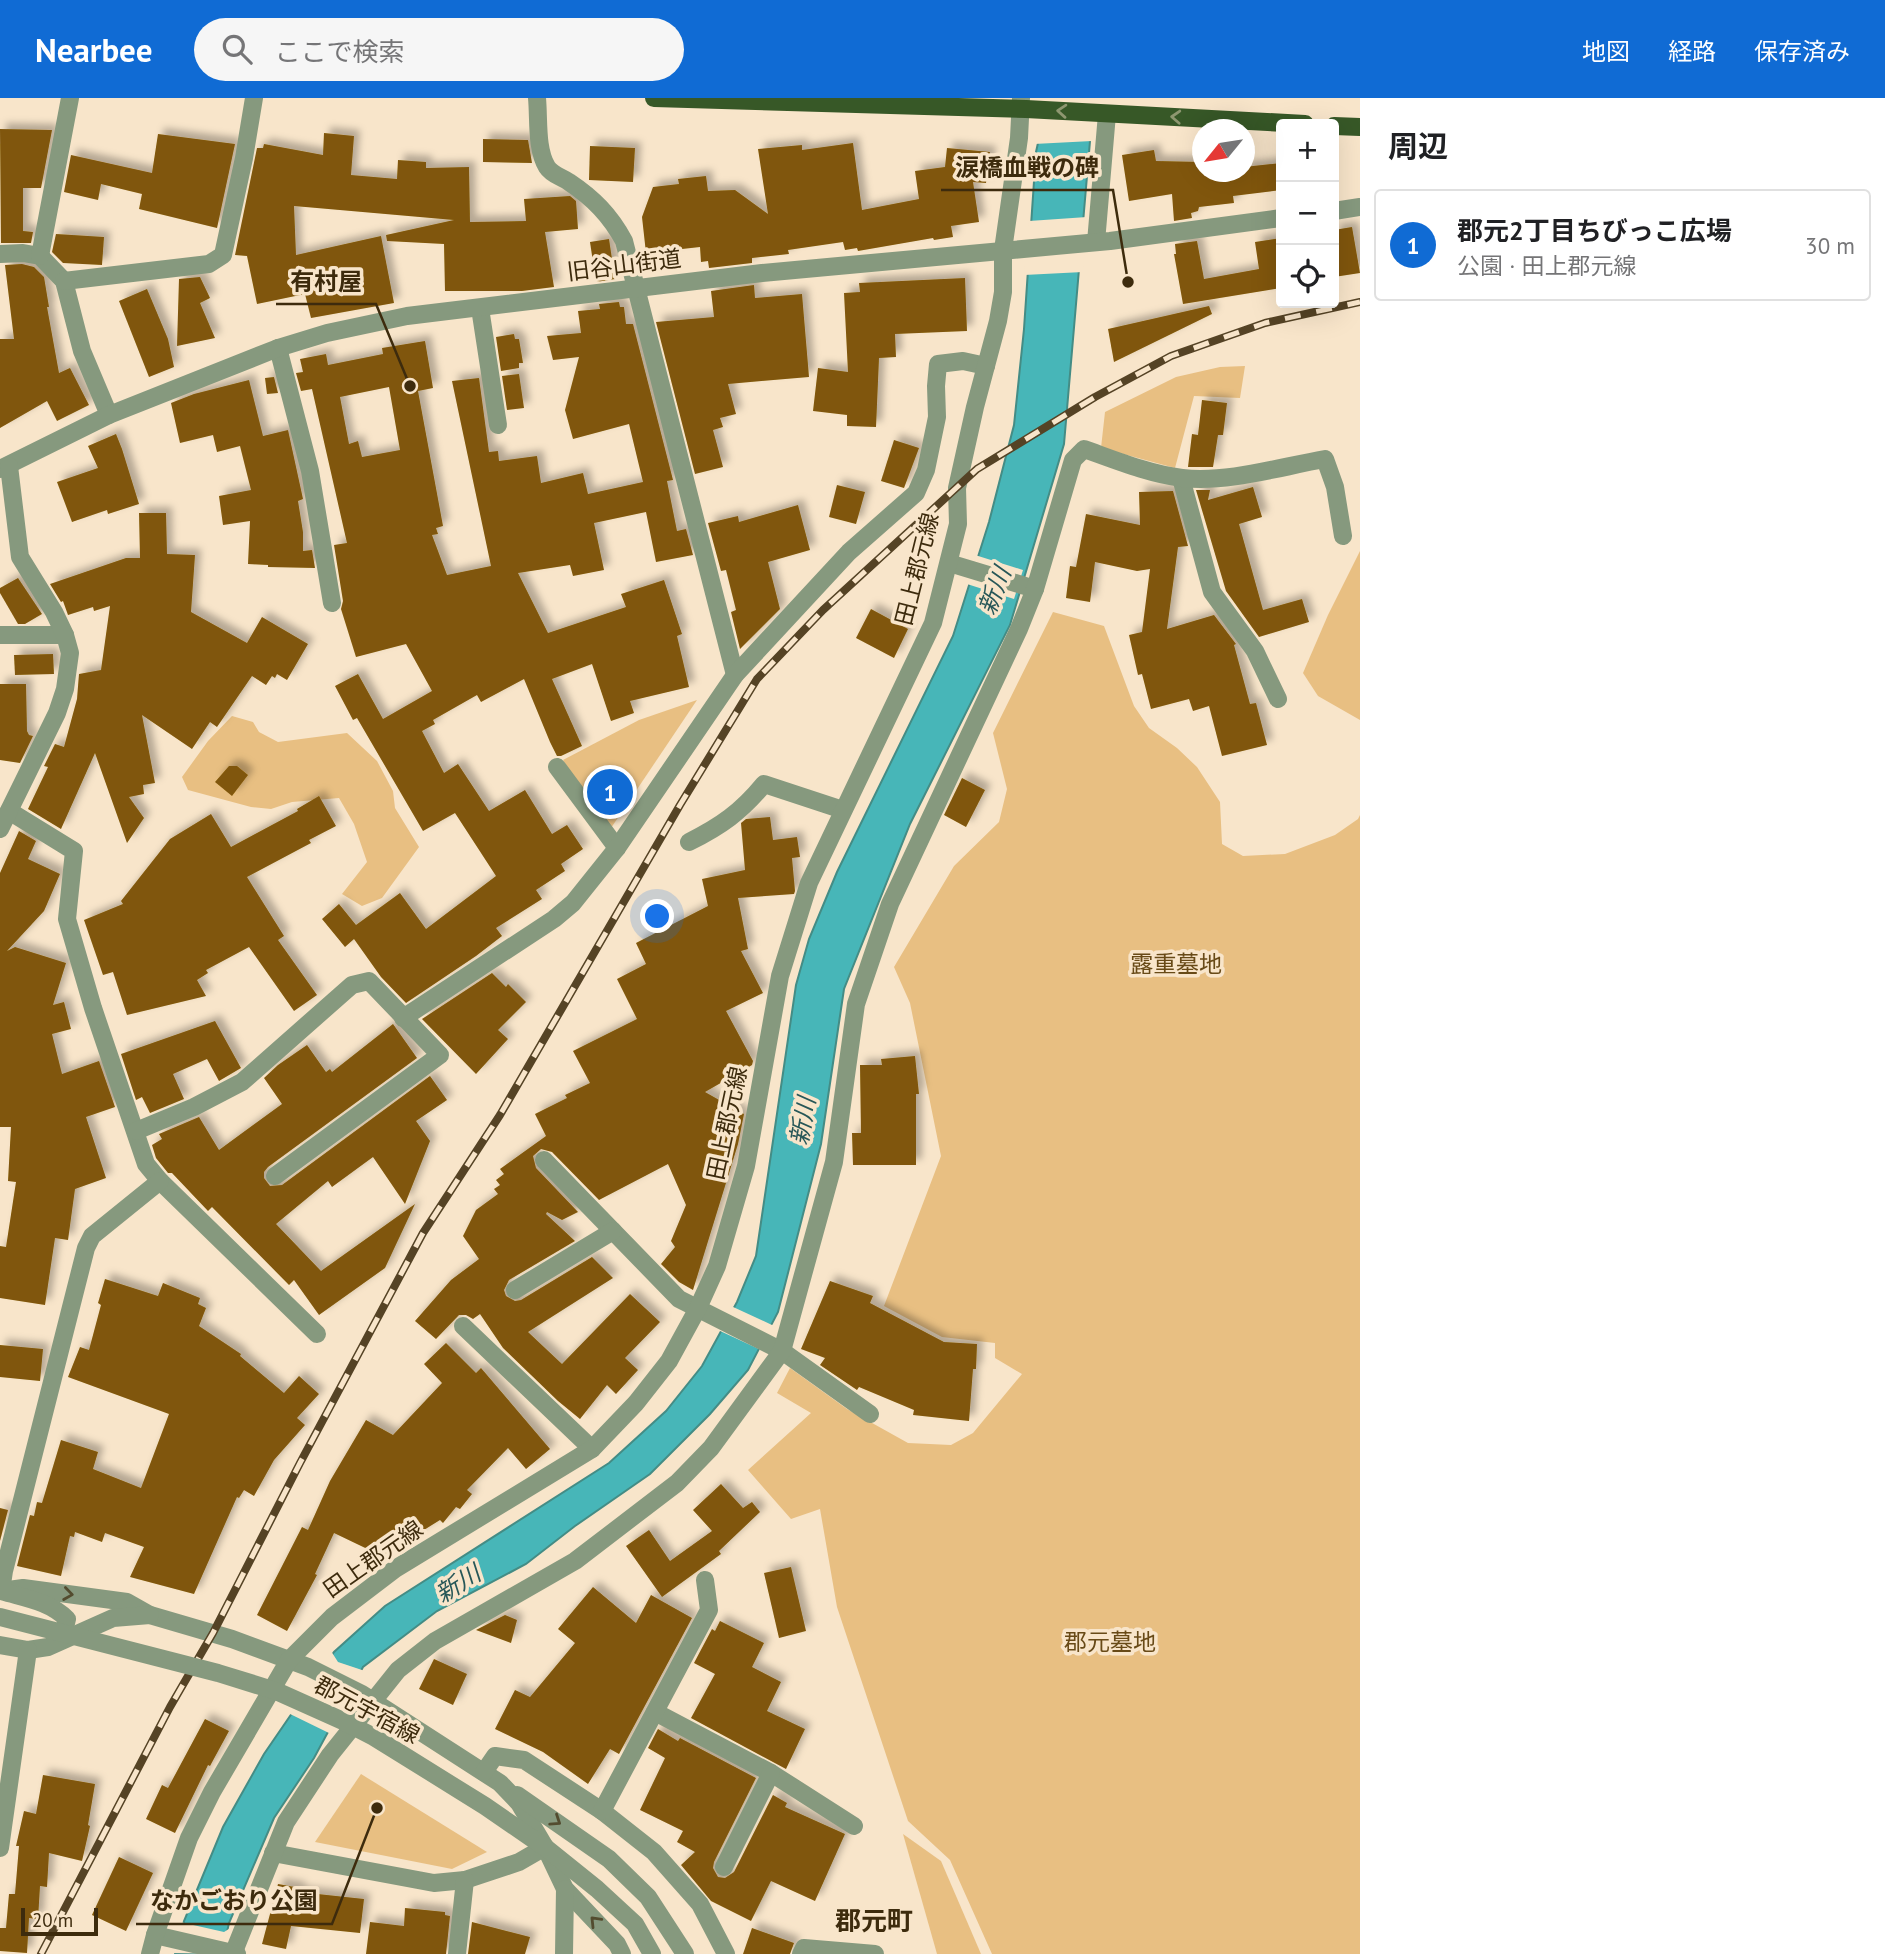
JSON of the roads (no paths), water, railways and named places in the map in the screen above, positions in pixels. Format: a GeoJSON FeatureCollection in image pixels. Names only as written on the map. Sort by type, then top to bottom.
{"type":"FeatureCollection","features":[{"type":"Feature","properties":{"kind":"main road"},"geometry":{"type":"LineString","coordinates":[[654,98],[1022,105],[1102,114],[1276,122]]}},
{"type":"Feature","properties":{"kind":"main road"},"geometry":{"type":"LineString","coordinates":[[1339,126],[1360,127]]}},
{"type":"Feature","properties":{"kind":"street"},"geometry":{"type":"LineString","coordinates":[[40,256],[70,98]]}},
{"type":"Feature","properties":{"kind":"street"},"geometry":{"type":"LineString","coordinates":[[64,281],[209,264],[223,255],[254,98]]}},
{"type":"Feature","properties":{"kind":"street"},"geometry":{"type":"LineString","coordinates":[[537,98],[542,158],[549,171],[567,180],[598,203],[614,221],[624,241],[735,675]]}},
{"type":"Feature","properties":{"kind":"street","name":"田上郡元線"},"geometry":{"type":"LineString","coordinates":[[150,1954],[189,1838],[218,1782],[289,1660],[332,1617],[395,1569],[592,1449],[636,1403],[669,1361],[698,1308],[717,1266],[746,1166],[780,976],[809,883],[933,623],[958,524],[957,488],[1003,292],[1003,250],[1022,105]]}},
{"type":"Feature","properties":{"kind":"street"},"geometry":{"type":"LineString","coordinates":[[1096,242],[1102,114]]}},
{"type":"Feature","properties":{"kind":"street"},"geometry":{"type":"LineString","coordinates":[[1339,210],[1360,207]]}},
{"type":"Feature","properties":{"kind":"street","name":"旧谷山街道"},"geometry":{"type":"LineString","coordinates":[[4,468],[109,415],[278,348],[327,333],[407,316],[635,288],[1096,242],[1276,219]]}},
{"type":"Feature","properties":{"kind":"street"},"geometry":{"type":"LineString","coordinates":[[0,254],[23,253],[40,256],[64,281],[82,351],[109,415]]}},
{"type":"Feature","properties":{"kind":"street"},"geometry":{"type":"LineString","coordinates":[[480,308],[498,425]]}},
{"type":"Feature","properties":{"kind":"street"},"geometry":{"type":"LineString","coordinates":[[278,348],[310,471],[332,603]]}},
{"type":"Feature","properties":{"kind":"street"},"geometry":{"type":"LineString","coordinates":[[403,1018],[554,919],[573,903],[617,848],[735,675],[849,552],[916,493],[926,470],[937,417],[938,364],[963,361],[986,366]]}},
{"type":"Feature","properties":{"kind":"street"},"geometry":{"type":"LineString","coordinates":[[155,1935],[233,1953],[286,1822],[367,1698],[435,1641],[575,1561],[677,1483],[710,1448],[782,1351],[834,1161],[856,1004],[864,979],[890,904],[1013,642],[1035,589],[1073,460],[1084,449],[1181,478],[1218,478],[1325,459],[1335,487],[1343,536]]}},
{"type":"Feature","properties":{"kind":"street"},"geometry":{"type":"LineString","coordinates":[[0,829],[57,713],[65,689],[70,653],[65,635],[20,557],[4,468]]}},
{"type":"Feature","properties":{"kind":"street"},"geometry":{"type":"LineString","coordinates":[[1181,478],[1212,592],[1255,651],[1278,699]]}},
{"type":"Feature","properties":{"kind":"street"},"geometry":{"type":"LineString","coordinates":[[948,563],[1035,589]]}},
{"type":"Feature","properties":{"kind":"street"},"geometry":{"type":"LineString","coordinates":[[0,635],[65,635]]}},
{"type":"Feature","properties":{"kind":"street"},"geometry":{"type":"LineString","coordinates":[[557,767],[617,848]]}},
{"type":"Feature","properties":{"kind":"street"},"geometry":{"type":"LineString","coordinates":[[689,842],[722,825],[739,812],[764,784],[843,810]]}},
{"type":"Feature","properties":{"kind":"street"},"geometry":{"type":"LineString","coordinates":[[9,811],[74,851],[67,919],[93,1008],[146,1164],[160,1181],[317,1334]]}},
{"type":"Feature","properties":{"kind":"street"},"geometry":{"type":"LineString","coordinates":[[136,1131],[194,1107],[242,1082],[352,985],[369,981],[440,1055],[275,1176]]}},
{"type":"Feature","properties":{"kind":"street"},"geometry":{"type":"LineString","coordinates":[[544,1160],[679,1299],[782,1351],[870,1414]]}},
{"type":"Feature","properties":{"kind":"street"},"geometry":{"type":"LineString","coordinates":[[0,1591],[86,1248],[93,1236],[160,1181]]}},
{"type":"Feature","properties":{"kind":"street"},"geometry":{"type":"LineString","coordinates":[[515,1290],[613,1231]]}},
{"type":"Feature","properties":{"kind":"street"},"geometry":{"type":"LineString","coordinates":[[463,1326],[592,1449]]}},
{"type":"Feature","properties":{"kind":"street"},"geometry":{"type":"LineString","coordinates":[[602,1811],[709,1610],[705,1580]]}},
{"type":"Feature","properties":{"kind":"street"},"geometry":{"type":"LineString","coordinates":[[0,1591],[23,1588],[127,1602],[150,1615],[232,1639],[308,1667],[367,1698],[484,1772],[609,1858],[648,1897],[685,1954]]}},
{"type":"Feature","properties":{"kind":"street"},"geometry":{"type":"LineString","coordinates":[[0,1591],[57,1609],[67,1619],[62,1640]]}},
{"type":"Feature","properties":{"kind":"street"},"geometry":{"type":"LineString","coordinates":[[0,1645],[28,1650],[48,1647],[113,1618],[150,1615]]}},
{"type":"Feature","properties":{"kind":"street","name":"郡元宇宿線"},"geometry":{"type":"LineString","coordinates":[[0,1617],[276,1691],[374,1737],[485,1806],[546,1848],[635,1924],[652,1954]]}},
{"type":"Feature","properties":{"kind":"street"},"geometry":{"type":"LineString","coordinates":[[0,1848],[28,1650]]}},
{"type":"Feature","properties":{"kind":"street"},"geometry":{"type":"LineString","coordinates":[[655,1712],[771,1773],[854,1826]]}},
{"type":"Feature","properties":{"kind":"street"},"geometry":{"type":"LineString","coordinates":[[484,1772],[495,1756],[524,1760],[602,1811],[654,1852],[700,1904],[726,1954]]}},
{"type":"Feature","properties":{"kind":"street"},"geometry":{"type":"LineString","coordinates":[[724,1867],[771,1773]]}},
{"type":"Feature","properties":{"kind":"street"},"geometry":{"type":"LineString","coordinates":[[500,1783],[519,1803],[545,1847],[565,1889],[617,1944],[622,1954]]}},
{"type":"Feature","properties":{"kind":"street"},"geometry":{"type":"LineString","coordinates":[[273,1853],[434,1883],[465,1880],[519,1862],[545,1847]]}},
{"type":"Feature","properties":{"kind":"street"},"geometry":{"type":"LineString","coordinates":[[457,1954],[465,1880]]}},
{"type":"Feature","properties":{"kind":"street"},"geometry":{"type":"LineString","coordinates":[[564,1954],[565,1889]]}},
{"type":"Feature","properties":{"kind":"street"},"geometry":{"type":"LineString","coordinates":[[802,1954],[804,1948],[875,1954]]}},
{"type":"Feature","properties":{"kind":"water","name":"新川"},"geometry":{"type":"Polygon","coordinates":[[[1048,98],[1090,141],[1064,444],[1010,625],[910,824],[844,989],[821,1144],[778,1312],[748,1370],[710,1414],[650,1474],[526,1564],[437,1611],[363,1667],[314,1758],[274,1818],[229,1923],[222,1954],[175,1954],[184,1921],[223,1827],[264,1754],[334,1652],[385,1606],[609,1463],[666,1411],[702,1366],[737,1302],[756,1256],[796,985],[809,939],[837,872],[953,636],[989,522],[1014,425],[1024,329],[1036,152],[1048,98]]]}},
{"type":"Feature","properties":{"kind":"railway"},"geometry":{"type":"LineString","coordinates":[[41,1954],[423,1233],[500,1115],[680,805],[757,679],[823,610],[977,469],[1095,397],[1171,356],[1265,323],[1360,302]]}},
{"type":"Feature","properties":{"kind":"place","name":"涙橋血戦の碑"},"geometry":{"type":"Point","coordinates":[1128,282]}},
{"type":"Feature","properties":{"kind":"place","name":"有村屋"},"geometry":{"type":"Point","coordinates":[410,386]}},
{"type":"Feature","properties":{"kind":"place","name":"郡元2丁目ちびっこ広場"},"geometry":{"type":"Point","coordinates":[610,792]}},
{"type":"Feature","properties":{"kind":"place","name":"なかごおり公園"},"geometry":{"type":"Point","coordinates":[377,1808]}},
{"type":"Feature","properties":{"kind":"district","name":"郡元町"},"geometry":{"type":"Point","coordinates":[874,1921]}},
{"type":"Feature","properties":{"kind":"park label","name":"露重墓地"},"geometry":{"type":"Point","coordinates":[1176,964]}},
{"type":"Feature","properties":{"kind":"park label","name":"郡元墓地"},"geometry":{"type":"Point","coordinates":[1110,1642]}}]}
